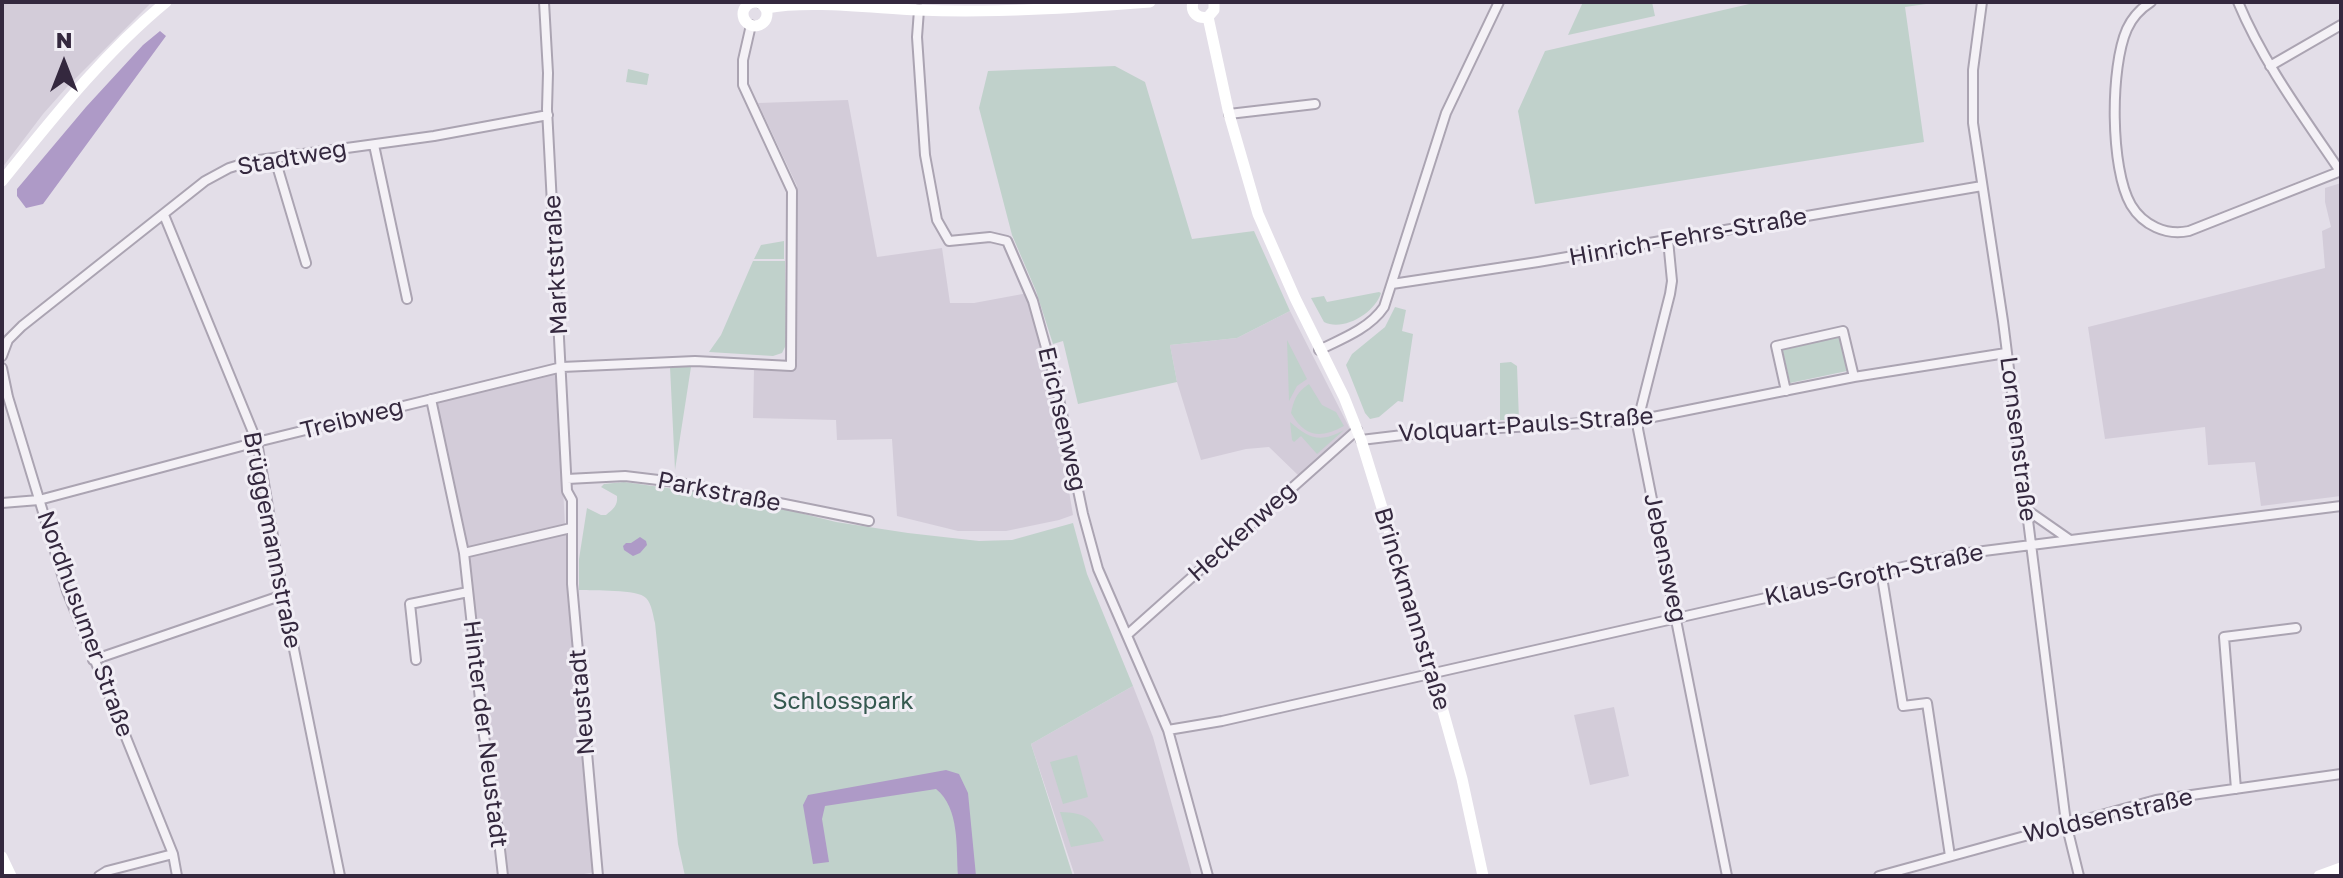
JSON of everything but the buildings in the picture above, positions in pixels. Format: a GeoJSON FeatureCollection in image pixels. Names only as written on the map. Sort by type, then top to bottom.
{"type":"FeatureCollection","features":[{"type":"Feature","properties":{"kind":"main road"},"geometry":{"type":"LineString","coordinates":[[2,181],[84,81],[131,32],[166,2]]}},
{"type":"Feature","properties":{"kind":"main road"},"geometry":{"type":"LineString","coordinates":[[762,4],[766,19],[762,24],[746,22],[744,4],[753,3],[992,10],[1150,2]]}},
{"type":"Feature","properties":{"kind":"main road"},"geometry":{"type":"LineString","coordinates":[[1189,3],[1195,14],[1203,18],[1214,10],[1214,2]]}},
{"type":"Feature","properties":{"kind":"main road","name":"Brinckmannstraße"},"geometry":{"type":"LineString","coordinates":[[1208,17],[1229,114],[1258,214],[1359,435],[1462,779],[1483,876]]}},
{"type":"Feature","properties":{"kind":"main road"},"geometry":{"type":"LineString","coordinates":[[2,857],[11,876]]}},
{"type":"Feature","properties":{"kind":"main road"},"geometry":{"type":"LineString","coordinates":[[2319,876],[2341,868]]}},
{"type":"Feature","properties":{"kind":"street","name":"Marktstraße"},"geometry":{"type":"LineString","coordinates":[[544,2],[567,491],[572,500],[571,528]]}},
{"type":"Feature","properties":{"kind":"street"},"geometry":{"type":"LineString","coordinates":[[1319,350],[1374,320],[1384,307],[1442,122],[1499,2]]}},
{"type":"Feature","properties":{"kind":"street","name":"Lornsenstraße"},"geometry":{"type":"LineString","coordinates":[[1982,2],[1974,55],[1973,123],[2032,544],[2066,823],[2079,876]]}},
{"type":"Feature","properties":{"kind":"street"},"geometry":{"type":"LineString","coordinates":[[2151,2],[2135,16],[2125,32],[2119,54],[2115,98],[2118,147],[2131,205],[2150,224],[2167,231],[2189,231],[2341,171],[2283,89],[2238,2]]}},
{"type":"Feature","properties":{"kind":"street","name":"Erichsenweg"},"geometry":{"type":"LineString","coordinates":[[919,10],[917,37],[922,125],[937,220],[949,241],[990,237],[1007,241],[1033,301],[1055,380],[1083,514],[1098,569],[1168,730],[1208,876]]}},
{"type":"Feature","properties":{"kind":"street","name":"Treibweg"},"geometry":{"type":"LineString","coordinates":[[2,503],[39,500],[257,442],[562,367],[695,361],[791,366],[792,191],[743,85],[743,60],[751,25]]}},
{"type":"Feature","properties":{"kind":"street"},"geometry":{"type":"LineString","coordinates":[[2270,66],[2341,25]]}},
{"type":"Feature","properties":{"kind":"street"},"geometry":{"type":"LineString","coordinates":[[1229,114],[1315,104]]}},
{"type":"Feature","properties":{"kind":"street","name":"Stadtweg"},"geometry":{"type":"LineString","coordinates":[[3,351],[8,340],[22,326],[205,181],[229,168],[252,161],[374,145],[548,115]]}},
{"type":"Feature","properties":{"kind":"street"},"geometry":{"type":"LineString","coordinates":[[374,145],[407,299]]}},
{"type":"Feature","properties":{"kind":"street"},"geometry":{"type":"LineString","coordinates":[[275,159],[306,263]]}},
{"type":"Feature","properties":{"kind":"street","name":"Hinrich-Fehrs-Straße"},"geometry":{"type":"LineString","coordinates":[[1392,284],[1982,186]]}},
{"type":"Feature","properties":{"kind":"street","name":"Brüggemannstraße"},"geometry":{"type":"LineString","coordinates":[[164,215],[257,442],[283,595],[340,876]]}},
{"type":"Feature","properties":{"kind":"street","name":"Jebensweg"},"geometry":{"type":"LineString","coordinates":[[1668,240],[1672,281],[1670,294],[1638,420],[1727,876]]}},
{"type":"Feature","properties":{"kind":"street"},"geometry":{"type":"LineString","coordinates":[[1786,391],[1776,346],[1843,331],[1854,377]]}},
{"type":"Feature","properties":{"kind":"street","name":"Volquart-Pauls-Straße"},"geometry":{"type":"LineString","coordinates":[[1359,435],[1638,420],[1854,377],[2006,353]]}},
{"type":"Feature","properties":{"kind":"street","name":"Nordhusumer Straße"},"geometry":{"type":"LineString","coordinates":[[2,368],[67,591],[173,854],[177,876]]}},
{"type":"Feature","properties":{"kind":"street","name":"Hinter der Neustadt"},"geometry":{"type":"LineString","coordinates":[[431,399],[464,553],[503,876]]}},
{"type":"Feature","properties":{"kind":"street","name":"Heckenweg"},"geometry":{"type":"LineString","coordinates":[[1127,635],[1359,435]]}},
{"type":"Feature","properties":{"kind":"street","name":"Parkstraße"},"geometry":{"type":"LineString","coordinates":[[567,479],[625,476],[675,482],[869,521]]}},
{"type":"Feature","properties":{"kind":"street","name":"Klaus-Groth-Straße"},"geometry":{"type":"LineString","coordinates":[[1168,730],[1222,721],[1960,554],[2341,506]]}},
{"type":"Feature","properties":{"kind":"street"},"geometry":{"type":"LineString","coordinates":[[2027,510],[2071,541]]}},
{"type":"Feature","properties":{"kind":"street"},"geometry":{"type":"LineString","coordinates":[[464,553],[571,528]]}},
{"type":"Feature","properties":{"kind":"street","name":"Neustadt"},"geometry":{"type":"LineString","coordinates":[[571,528],[572,584],[595,875]]}},
{"type":"Feature","properties":{"kind":"street"},"geometry":{"type":"LineString","coordinates":[[1881,571],[1903,706],[1927,703],[1950,856]]}},
{"type":"Feature","properties":{"kind":"street","name":"Hinter der Neustadt"},"geometry":{"type":"LineString","coordinates":[[416,660],[410,604],[468,592]]}},
{"type":"Feature","properties":{"kind":"street"},"geometry":{"type":"LineString","coordinates":[[93,660],[283,595]]}},
{"type":"Feature","properties":{"kind":"street"},"geometry":{"type":"LineString","coordinates":[[2236,789],[2224,637],[2296,628]]}},
{"type":"Feature","properties":{"kind":"street","name":"Woldsenstraße"},"geometry":{"type":"LineString","coordinates":[[1879,876],[2156,800],[2341,774]]}},
{"type":"Feature","properties":{"kind":"street"},"geometry":{"type":"LineString","coordinates":[[99,876],[107,871],[173,854]]}},
{"type":"Feature","properties":{"kind":"shaded area"},"geometry":{"type":"Polygon","coordinates":[[[2,2],[152,2],[67,87],[2,168],[2,2]]]}},
{"type":"Feature","properties":{"kind":"shaded area"},"geometry":{"type":"Polygon","coordinates":[[[160,31],[166,36],[43,204],[26,208],[17,196],[17,189],[86,107],[143,45],[160,31]]]}},
{"type":"Feature","properties":{"kind":"shaded area"},"geometry":{"type":"Polygon","coordinates":[[[848,100],[877,257],[942,248],[950,303],[974,303],[1028,293],[1052,390],[1073,515],[1006,531],[958,531],[897,516],[892,439],[837,440],[836,420],[753,418],[754,369],[795,369],[797,186],[758,103],[848,100]]]}},
{"type":"Feature","properties":{"kind":"shaded area"},"geometry":{"type":"Polygon","coordinates":[[[2341,183],[2341,496],[2261,506],[2255,462],[2208,465],[2205,427],[2105,439],[2088,327],[2325,268],[2322,231],[2331,227],[2325,188],[2341,183]]]}},
{"type":"Feature","properties":{"kind":"shaded area"},"geometry":{"type":"Polygon","coordinates":[[[1290,311],[1350,429],[1299,476],[1269,447],[1201,460],[1177,382],[1170,345],[1237,338],[1290,311]]]}},
{"type":"Feature","properties":{"kind":"shaded area"},"geometry":{"type":"Polygon","coordinates":[[[557,371],[565,526],[465,550],[433,401],[557,371]]]}},
{"type":"Feature","properties":{"kind":"shaded area"},"geometry":{"type":"Polygon","coordinates":[[[568,531],[569,584],[595,872],[573,876],[504,876],[466,555],[568,531]]]}},
{"type":"Feature","properties":{"kind":"shaded area"},"geometry":{"type":"Polygon","coordinates":[[[640,537],[647,545],[640,553],[633,556],[624,550],[626,543],[640,537]]]}},
{"type":"Feature","properties":{"kind":"shaded area"},"geometry":{"type":"Polygon","coordinates":[[[1133,686],[1153,737],[1192,876],[1075,876],[1031,744],[1133,686]]]}},
{"type":"Feature","properties":{"kind":"shaded area"},"geometry":{"type":"Polygon","coordinates":[[[1614,707],[1629,776],[1590,785],[1574,715],[1614,707]]]}},
{"type":"Feature","properties":{"kind":"shaded area"},"geometry":{"type":"Polygon","coordinates":[[[946,770],[959,774],[968,793],[976,876],[958,876],[953,817],[944,797],[936,789],[825,806],[822,819],[829,862],[813,864],[803,805],[808,795],[946,770]]]}},
{"type":"Feature","properties":{"kind":"green space"},"geometry":{"type":"Polygon","coordinates":[[[1583,2],[1652,2],[1655,16],[1568,35],[1583,2]]]}},
{"type":"Feature","properties":{"kind":"green space"},"geometry":{"type":"Polygon","coordinates":[[[1758,2],[1926,2],[1905,7],[1924,142],[1535,204],[1518,111],[1545,51],[1758,2]]]}},
{"type":"Feature","properties":{"kind":"green space"},"geometry":{"type":"Polygon","coordinates":[[[1115,66],[1145,82],[1192,239],[1254,231],[1290,311],[1237,338],[1170,345],[1177,382],[1078,404],[1063,341],[1053,344],[1036,291],[1012,235],[979,108],[988,71],[1115,66]]]}},
{"type":"Feature","properties":{"kind":"green space"},"geometry":{"type":"Polygon","coordinates":[[[628,69],[649,74],[647,85],[626,82],[628,69]]]}},
{"type":"Feature","properties":{"kind":"green space"},"geometry":{"type":"Polygon","coordinates":[[[784,241],[784,259],[754,259],[761,245],[784,241]]]}},
{"type":"Feature","properties":{"kind":"green space"},"geometry":{"type":"Polygon","coordinates":[[[753,261],[785,261],[786,345],[782,353],[773,356],[709,352],[721,335],[753,261]]]}},
{"type":"Feature","properties":{"kind":"green space"},"geometry":{"type":"Polygon","coordinates":[[[1379,292],[1378,300],[1365,314],[1340,324],[1324,322],[1311,298],[1324,296],[1327,302],[1379,292]]]}},
{"type":"Feature","properties":{"kind":"green space"},"geometry":{"type":"Polygon","coordinates":[[[1395,307],[1406,310],[1402,331],[1413,334],[1403,402],[1398,401],[1379,417],[1370,419],[1346,365],[1352,354],[1385,327],[1395,307]]]}},
{"type":"Feature","properties":{"kind":"green space"},"geometry":{"type":"Polygon","coordinates":[[[1840,336],[1847,371],[1790,383],[1782,348],[1840,336]]]}},
{"type":"Feature","properties":{"kind":"green space"},"geometry":{"type":"Polygon","coordinates":[[[1287,340],[1307,379],[1297,386],[1289,401],[1287,340]]]}},
{"type":"Feature","properties":{"kind":"green space"},"geometry":{"type":"Polygon","coordinates":[[[1511,362],[1517,366],[1519,420],[1500,420],[1500,363],[1511,362]]]}},
{"type":"Feature","properties":{"kind":"green space"},"geometry":{"type":"Polygon","coordinates":[[[670,367],[691,367],[675,470],[670,367]]]}},
{"type":"Feature","properties":{"kind":"green space"},"geometry":{"type":"Polygon","coordinates":[[[1309,384],[1322,405],[1336,412],[1344,426],[1320,434],[1308,431],[1296,421],[1291,413],[1293,404],[1309,384]]]}},
{"type":"Feature","properties":{"kind":"green space"},"geometry":{"type":"Polygon","coordinates":[[[1290,422],[1310,435],[1322,438],[1344,430],[1317,454],[1301,436],[1294,442],[1292,440],[1290,422]]]}},
{"type":"Feature","properties":{"kind":"green space","name":"Schlosspark"},"geometry":{"type":"Polygon","coordinates":[[[624,482],[740,498],[836,522],[979,541],[1012,540],[1073,523],[1087,574],[1133,686],[1031,744],[1073,876],[685,876],[678,844],[651,607],[646,598],[634,593],[579,590],[579,559],[587,508],[606,515],[616,505],[617,496],[601,487],[624,482]]]}},
{"type":"Feature","properties":{"kind":"green space"},"geometry":{"type":"Polygon","coordinates":[[[1077,755],[1088,797],[1063,804],[1050,762],[1077,755]]]}},
{"type":"Feature","properties":{"kind":"green space"},"geometry":{"type":"Polygon","coordinates":[[[1060,812],[1088,818],[1104,841],[1071,847],[1060,812]]]}}]}
